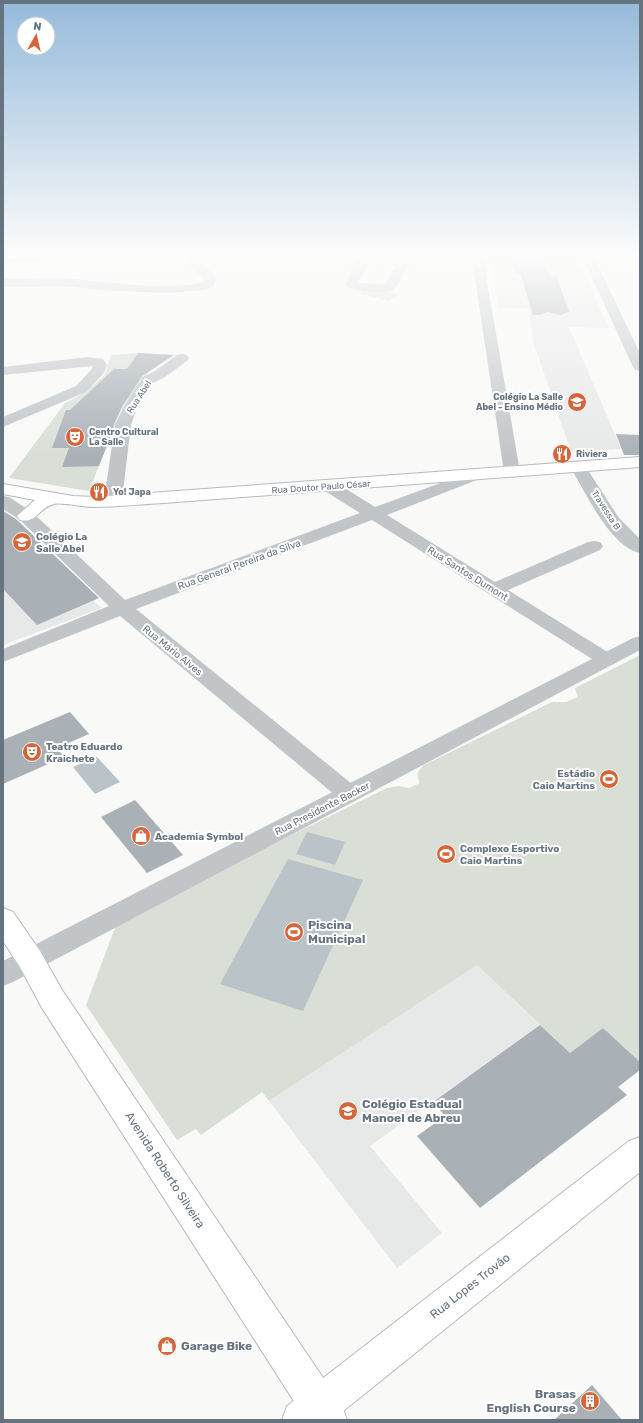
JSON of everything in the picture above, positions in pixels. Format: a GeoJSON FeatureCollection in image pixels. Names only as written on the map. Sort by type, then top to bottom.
{"type":"FeatureCollection","features":[{"type":"Feature","properties":{"kind":"main road","name":"Rua Doutor Paulo César"},"geometry":{"type":"LineString","coordinates":[[3,489],[52,498],[86,501],[164,498],[640,462]]}},
{"type":"Feature","properties":{"kind":"main road"},"geometry":{"type":"LineString","coordinates":[[26,516],[40,503],[52,498]]}},
{"type":"Feature","properties":{"kind":"main road","name":"Avenida Roberto Silveira"},"geometry":{"type":"LineString","coordinates":[[3,919],[17,966],[52,999],[316,1415]]}},
{"type":"Feature","properties":{"kind":"main road","name":"Rua Lopes Trovão"},"geometry":{"type":"LineString","coordinates":[[316,1415],[640,1152]]}},
{"type":"Feature","properties":{"kind":"street"},"geometry":{"type":"LineString","coordinates":[[488,324],[512,472]]}},
{"type":"Feature","properties":{"kind":"street"},"geometry":{"type":"LineString","coordinates":[[620,324],[640,367]]}},
{"type":"Feature","properties":{"kind":"street","name":"Rua Abel"},"geometry":{"type":"LineString","coordinates":[[113,500],[123,425],[130,408],[148,380],[182,358]]}},
{"type":"Feature","properties":{"kind":"street"},"geometry":{"type":"LineString","coordinates":[[3,371],[87,361],[98,362],[100,365],[98,371],[81,389],[3,422]]}},
{"type":"Feature","properties":{"kind":"street"},"geometry":{"type":"LineString","coordinates":[[3,384],[98,371]]}},
{"type":"Feature","properties":{"kind":"street","name":"Travessa B"},"geometry":{"type":"LineString","coordinates":[[578,467],[616,528],[640,548]]}},
{"type":"Feature","properties":{"kind":"street","name":"Rua General Pereira da Silva"},"geometry":{"type":"LineString","coordinates":[[3,656],[122,608],[476,475]]}},
{"type":"Feature","properties":{"kind":"street","name":"Rua Santos Dumont"},"geometry":{"type":"LineString","coordinates":[[329,486],[607,660]]}},
{"type":"Feature","properties":{"kind":"street","name":"Rua Mário Alves"},"geometry":{"type":"LineString","coordinates":[[3,501],[26,516],[122,608],[349,794]]}},
{"type":"Feature","properties":{"kind":"street"},"geometry":{"type":"LineString","coordinates":[[494,589],[594,546]]}},
{"type":"Feature","properties":{"kind":"street","name":"Rua Presidente Backer"},"geometry":{"type":"LineString","coordinates":[[17,966],[640,642]]}},
{"type":"Feature","properties":{"kind":"shaded area","name":"Colégio La Salle Abel - Ensino Médio"},"geometry":{"type":"Polygon","coordinates":[[[531,324],[607,324],[609,328],[569,327],[621,449],[571,452],[533,341],[531,324]]]}},
{"type":"Feature","properties":{"kind":"shaded area","name":"Centro Cultural La Salle"},"geometry":{"type":"Polygon","coordinates":[[[138,353],[174,355],[150,371],[122,407],[89,491],[9,478],[65,403],[79,396],[104,376],[111,355],[138,353]]]}},
{"type":"Feature","properties":{"kind":"shaded area","name":"Colégio La Salle Abel"},"geometry":{"type":"Polygon","coordinates":[[[3,516],[96,603],[102,608],[3,645],[3,516]]]}},
{"type":"Feature","properties":{"kind":"shaded area","name":"Complexo Esportivo Caio Martins"},"geometry":{"type":"Polygon","coordinates":[[[640,655],[640,1062],[603,1028],[570,1053],[477,965],[269,1101],[262,1092],[201,1135],[196,1129],[177,1140],[86,1005],[118,920],[387,788],[399,786],[409,788],[420,783],[418,774],[424,765],[552,702],[566,702],[578,697],[575,688],[640,655]]]}},
{"type":"Feature","properties":{"kind":"shaded area"},"geometry":{"type":"Polygon","coordinates":[[[97,757],[120,782],[95,794],[73,767],[97,757]]]}},
{"type":"Feature","properties":{"kind":"shaded area"},"geometry":{"type":"Polygon","coordinates":[[[307,832],[345,842],[335,865],[296,854],[307,832]]]}},
{"type":"Feature","properties":{"kind":"shaded area","name":"Piscina Municipal"},"geometry":{"type":"Polygon","coordinates":[[[288,859],[363,880],[303,1011],[220,984],[288,859]]]}},
{"type":"Feature","properties":{"kind":"shaded area","name":"Colégio Estadual Manoel de Abreu"},"geometry":{"type":"Polygon","coordinates":[[[477,965],[540,1025],[370,1146],[442,1233],[397,1268],[269,1101],[477,965]]]}},
{"type":"Feature","properties":{"kind":"building","name":"Centro Cultural La Salle"},"geometry":{"type":"Polygon","coordinates":[[[138,353],[174,355],[142,376],[122,407],[114,424],[99,466],[62,467],[69,448],[52,448],[66,410],[70,410],[114,369],[127,369],[138,353]]]}},
{"type":"Feature","properties":{"kind":"building"},"geometry":{"type":"Polygon","coordinates":[[[616,434],[640,435],[640,455],[624,455],[616,434]]]}},
{"type":"Feature","properties":{"kind":"building","name":"Colégio La Salle Abel"},"geometry":{"type":"Polygon","coordinates":[[[3,511],[16,519],[99,598],[37,625],[3,589],[3,511]]]}},
{"type":"Feature","properties":{"kind":"building","name":"Teatro Eduardo Kraichete"},"geometry":{"type":"Polygon","coordinates":[[[70,712],[89,734],[57,748],[64,757],[3,784],[3,740],[70,712]]]}},
{"type":"Feature","properties":{"kind":"building","name":"Academia Symbol"},"geometry":{"type":"Polygon","coordinates":[[[135,800],[183,855],[147,873],[101,817],[135,800]]]}},
{"type":"Feature","properties":{"kind":"building"},"geometry":{"type":"Polygon","coordinates":[[[540,1025],[570,1053],[603,1028],[640,1062],[640,1070],[618,1087],[627,1095],[480,1208],[417,1136],[445,1116],[433,1102],[540,1025]]]}},
{"type":"Feature","properties":{"kind":"building","name":"Brasas English Course"},"geometry":{"type":"Polygon","coordinates":[[[592,1385],[622,1420],[554,1420],[592,1385]]]}},
{"type":"Feature","properties":{"kind":"place","name":"Colégio La Salle Abel - Ensino Médio"},"geometry":{"type":"Point","coordinates":[577,402]}},
{"type":"Feature","properties":{"kind":"place","name":"Centro Cultural La Salle"},"geometry":{"type":"Point","coordinates":[75,437]}},
{"type":"Feature","properties":{"kind":"place","name":"Riviera"},"geometry":{"type":"Point","coordinates":[562,454]}},
{"type":"Feature","properties":{"kind":"place","name":"Yo! Japa"},"geometry":{"type":"Point","coordinates":[99,492]}},
{"type":"Feature","properties":{"kind":"place","name":"Colégio La Salle Abel"},"geometry":{"type":"Point","coordinates":[22,542]}},
{"type":"Feature","properties":{"kind":"place","name":"Teatro Eduardo Kraichete"},"geometry":{"type":"Point","coordinates":[32,752]}},
{"type":"Feature","properties":{"kind":"place","name":"Estádio Caio Martins"},"geometry":{"type":"Point","coordinates":[609,779]}},
{"type":"Feature","properties":{"kind":"place","name":"Academia Symbol"},"geometry":{"type":"Point","coordinates":[141,836]}},
{"type":"Feature","properties":{"kind":"place","name":"Complexo Esportivo Caio Martins"},"geometry":{"type":"Point","coordinates":[446,854]}},
{"type":"Feature","properties":{"kind":"place","name":"Piscina Municipal"},"geometry":{"type":"Point","coordinates":[294,932]}},
{"type":"Feature","properties":{"kind":"place","name":"Colégio Estadual Manoel de Abreu"},"geometry":{"type":"Point","coordinates":[348,1111]}},
{"type":"Feature","properties":{"kind":"place","name":"Garage Bike"},"geometry":{"type":"Point","coordinates":[167,1346]}},
{"type":"Feature","properties":{"kind":"place","name":"Brasas English Course"},"geometry":{"type":"Point","coordinates":[590,1401]}}]}
